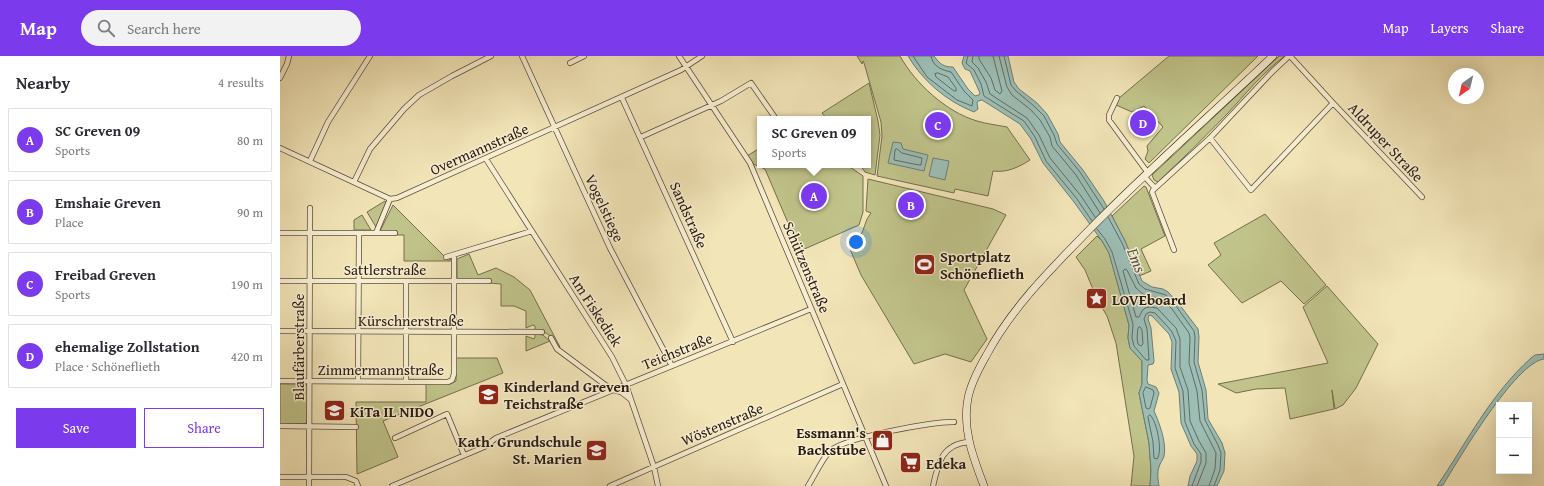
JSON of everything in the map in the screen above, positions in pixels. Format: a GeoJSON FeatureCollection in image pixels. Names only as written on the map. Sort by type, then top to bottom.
{"type":"FeatureCollection","features":[{"type":"Feature","properties":{"kind":"main road"},"geometry":{"type":"LineString","coordinates":[[984,486],[969,442],[966,426],[967,408],[974,380],[1002,329],[1027,296],[1117,201],[1273,56]]}},
{"type":"Feature","properties":{"kind":"street"},"geometry":{"type":"LineString","coordinates":[[280,78],[289,56]]}},
{"type":"Feature","properties":{"kind":"street"},"geometry":{"type":"LineString","coordinates":[[310,162],[328,122],[370,56]]}},
{"type":"Feature","properties":{"kind":"street"},"geometry":{"type":"LineString","coordinates":[[354,182],[370,149],[404,109],[419,95],[452,76],[492,56]]}},
{"type":"Feature","properties":{"kind":"street","name":"Vogelstiege"},"geometry":{"type":"LineString","coordinates":[[522,56],[610,248],[672,366]]}},
{"type":"Feature","properties":{"kind":"street"},"geometry":{"type":"LineString","coordinates":[[570,63],[584,56]]}},
{"type":"Feature","properties":{"kind":"street","name":"Schützenstraße"},"geometry":{"type":"LineString","coordinates":[[679,56],[750,163],[886,486]]}},
{"type":"Feature","properties":{"kind":"street"},"geometry":{"type":"LineString","coordinates":[[686,67],[702,56]]}},
{"type":"Feature","properties":{"kind":"street","name":"Aldruper Straße"},"geometry":{"type":"LineString","coordinates":[[1155,188],[1210,138],[1272,72],[1290,56],[1422,197]]}},
{"type":"Feature","properties":{"kind":"street","name":"Overmannstraße"},"geometry":{"type":"LineString","coordinates":[[390,199],[404,196],[622,98],[686,67]]}},
{"type":"Feature","properties":{"kind":"street"},"geometry":{"type":"LineString","coordinates":[[640,137],[712,105],[751,83],[774,116]]}},
{"type":"Feature","properties":{"kind":"street","name":"Sandstraße"},"geometry":{"type":"LineString","coordinates":[[622,98],[733,342]]}},
{"type":"Feature","properties":{"kind":"street"},"geometry":{"type":"LineString","coordinates":[[1117,98],[1109,115],[1109,120],[1155,188],[1152,192],[1174,250]]}},
{"type":"Feature","properties":{"kind":"street","name":"Aldruper Straße"},"geometry":{"type":"LineString","coordinates":[[1210,138],[1251,190],[1333,103]]}},
{"type":"Feature","properties":{"kind":"street"},"geometry":{"type":"LineString","coordinates":[[280,148],[390,199],[376,233]]}},
{"type":"Feature","properties":{"kind":"street","name":"Am Fiskediek"},"geometry":{"type":"LineString","coordinates":[[486,159],[612,357],[626,385],[654,466],[658,486]]}},
{"type":"Feature","properties":{"kind":"street","name":"Blaufärberstraße"},"geometry":{"type":"LineString","coordinates":[[309,486],[310,208]]}},
{"type":"Feature","properties":{"kind":"street"},"geometry":{"type":"LineString","coordinates":[[446,257],[454,256],[532,231]]}},
{"type":"Feature","properties":{"kind":"street"},"geometry":{"type":"LineString","coordinates":[[280,232],[395,233]]}},
{"type":"Feature","properties":{"kind":"street"},"geometry":{"type":"LineString","coordinates":[[358,382],[359,232]]}},
{"type":"Feature","properties":{"kind":"street"},"geometry":{"type":"LineString","coordinates":[[454,256],[454,332]]}},
{"type":"Feature","properties":{"kind":"street","name":"Sattlerstraße"},"geometry":{"type":"LineString","coordinates":[[280,281],[489,282]]}},
{"type":"Feature","properties":{"kind":"street"},"geometry":{"type":"LineString","coordinates":[[406,282],[406,382]]}},
{"type":"Feature","properties":{"kind":"street","name":"Teichstraße"},"geometry":{"type":"LineString","coordinates":[[392,486],[484,447],[496,438],[811,309]]}},
{"type":"Feature","properties":{"kind":"street","name":"Kürschnerstraße"},"geometry":{"type":"LineString","coordinates":[[280,331],[542,332]]}},
{"type":"Feature","properties":{"kind":"street","name":"Zimmermannstraße"},"geometry":{"type":"LineString","coordinates":[[280,381],[448,382],[452,380],[454,374],[454,332]]}},
{"type":"Feature","properties":{"kind":"street"},"geometry":{"type":"LineString","coordinates":[[551,338],[557,349],[613,390],[621,392],[631,401]]}},
{"type":"Feature","properties":{"kind":"street","name":"Wöstenstraße"},"geometry":{"type":"LineString","coordinates":[[610,486],[843,384]]}},
{"type":"Feature","properties":{"kind":"street"},"geometry":{"type":"LineString","coordinates":[[395,438],[447,414],[464,455]]}},
{"type":"Feature","properties":{"kind":"street"},"geometry":{"type":"LineString","coordinates":[[808,486],[830,451],[865,436],[954,422]]}},
{"type":"Feature","properties":{"kind":"street"},"geometry":{"type":"LineString","coordinates":[[280,426],[356,427]]}},
{"type":"Feature","properties":{"kind":"street"},"geometry":{"type":"LineString","coordinates":[[933,486],[940,461],[945,452],[960,443],[969,442]]}},
{"type":"Feature","properties":{"kind":"street"},"geometry":{"type":"LineString","coordinates":[[280,477],[346,477],[356,481],[358,486]]}},
{"type":"Feature","properties":{"kind":"green space"},"geometry":{"type":"Polygon","coordinates":[[[857,56],[900,56],[914,76],[943,104],[965,117],[988,124],[1007,127],[1030,160],[1013,169],[993,171],[988,196],[955,189],[954,193],[877,176],[882,136],[881,122],[864,63],[863,61],[862,64],[857,56]]]}},
{"type":"Feature","properties":{"kind":"green space"},"geometry":{"type":"Polygon","coordinates":[[[1169,56],[1258,56],[1149,163],[1145,159],[1148,151],[1147,146],[1163,127],[1144,106],[1132,112],[1116,105],[1119,98],[1169,56]]]}},
{"type":"Feature","properties":{"kind":"green space"},"geometry":{"type":"Polygon","coordinates":[[[1279,56],[1285,56],[1262,76],[1218,124],[1158,182],[1154,180],[1152,175],[1279,56]]]}},
{"type":"Feature","properties":{"kind":"green space"},"geometry":{"type":"Polygon","coordinates":[[[869,83],[880,135],[875,175],[865,172],[862,168],[871,168],[871,116],[824,116],[822,113],[869,83]]]}},
{"type":"Feature","properties":{"kind":"green space"},"geometry":{"type":"Polygon","coordinates":[[[757,150],[757,166],[751,163],[747,156],[757,150]]]}},
{"type":"Feature","properties":{"kind":"green space"},"geometry":{"type":"Polygon","coordinates":[[[763,168],[851,168],[863,176],[863,212],[859,225],[800,251],[765,169],[763,168]]]}},
{"type":"Feature","properties":{"kind":"green space","name":"Sportplatz Schöneflieth"},"geometry":{"type":"Polygon","coordinates":[[[868,179],[993,209],[1006,215],[964,290],[987,339],[971,362],[945,354],[914,364],[861,275],[847,242],[862,233],[871,213],[866,211],[868,179]]]}},
{"type":"Feature","properties":{"kind":"green space"},"geometry":{"type":"Polygon","coordinates":[[[1144,186],[1146,187],[1165,236],[1141,249],[1151,271],[1139,276],[1125,241],[1112,216],[1144,186]]]}},
{"type":"Feature","properties":{"kind":"green space"},"geometry":{"type":"Polygon","coordinates":[[[385,201],[386,203],[376,227],[367,212],[385,201]]]}},
{"type":"Feature","properties":{"kind":"green space"},"geometry":{"type":"Polygon","coordinates":[[[393,205],[448,260],[453,259],[453,261],[404,261],[404,235],[397,235],[397,231],[380,231],[393,205]]]}},
{"type":"Feature","properties":{"kind":"green space"},"geometry":{"type":"Polygon","coordinates":[[[1265,214],[1326,285],[1304,304],[1281,281],[1242,303],[1208,265],[1221,255],[1214,243],[1265,214]]]}},
{"type":"Feature","properties":{"kind":"green space"},"geometry":{"type":"Polygon","coordinates":[[[362,215],[371,230],[354,230],[354,220],[362,215]]]}},
{"type":"Feature","properties":{"kind":"green space"},"geometry":{"type":"Polygon","coordinates":[[[1097,236],[1102,241],[1109,253],[1129,325],[1128,338],[1130,348],[1142,361],[1142,384],[1139,393],[1149,443],[1151,470],[1150,486],[1131,486],[1134,456],[1116,343],[1107,316],[1097,299],[1085,270],[1076,257],[1097,236]]]}},
{"type":"Feature","properties":{"kind":"green space"},"geometry":{"type":"Polygon","coordinates":[[[469,254],[478,275],[496,268],[514,277],[530,290],[560,347],[547,333],[535,330],[535,326],[533,325],[526,328],[526,311],[514,306],[501,306],[501,284],[489,283],[489,280],[457,279],[457,259],[469,254]]]}},
{"type":"Feature","properties":{"kind":"green space"},"geometry":{"type":"Polygon","coordinates":[[[1327,286],[1378,344],[1356,388],[1343,405],[1335,409],[1332,390],[1334,409],[1290,419],[1285,388],[1256,389],[1236,393],[1218,384],[1328,363],[1303,307],[1327,286]]]}},
{"type":"Feature","properties":{"kind":"green space"},"geometry":{"type":"Polygon","coordinates":[[[535,334],[543,335],[550,341],[526,351],[526,336],[534,339],[535,334]]]}},
{"type":"Feature","properties":{"kind":"green space"},"geometry":{"type":"Polygon","coordinates":[[[456,358],[497,358],[503,373],[383,421],[398,457],[357,474],[356,402],[426,402],[426,384],[450,384],[456,381],[456,358]]]}},
{"type":"Feature","properties":{"kind":"green space"},"geometry":{"type":"Polygon","coordinates":[[[280,384],[306,384],[308,388],[308,420],[306,423],[280,424],[280,384]]]}},
{"type":"Feature","properties":{"kind":"water"},"geometry":{"type":"Polygon","coordinates":[[[908,56],[934,56],[942,64],[953,67],[968,89],[975,96],[979,95],[980,93],[970,71],[965,69],[962,63],[964,56],[1008,56],[1014,82],[1019,89],[1037,103],[1047,114],[1058,134],[1060,142],[1083,170],[1104,201],[1125,241],[1142,281],[1152,287],[1163,289],[1168,292],[1198,329],[1198,362],[1206,390],[1208,419],[1222,443],[1225,453],[1224,471],[1217,486],[1188,486],[1190,476],[1197,461],[1197,454],[1191,446],[1181,423],[1179,392],[1171,369],[1172,342],[1169,334],[1152,316],[1149,315],[1148,319],[1151,328],[1154,361],[1153,364],[1148,365],[1147,380],[1148,384],[1156,387],[1159,393],[1154,411],[1162,433],[1165,451],[1164,457],[1158,469],[1159,486],[1150,486],[1151,470],[1149,443],[1139,393],[1142,384],[1142,361],[1130,348],[1128,338],[1129,325],[1109,253],[1074,202],[1043,163],[1031,139],[1020,124],[982,100],[978,101],[978,109],[974,112],[954,102],[928,82],[908,56]]]}},
{"type":"Feature","properties":{"kind":"water"},"geometry":{"type":"Polygon","coordinates":[[[893,142],[901,143],[903,149],[928,155],[924,171],[888,163],[893,142]]]}},
{"type":"Feature","properties":{"kind":"water"},"geometry":{"type":"Polygon","coordinates":[[[933,158],[949,161],[945,180],[929,176],[933,158]]]}},
{"type":"Feature","properties":{"kind":"water"},"geometry":{"type":"Polygon","coordinates":[[[1544,354],[1544,359],[1532,364],[1518,377],[1498,402],[1496,402],[1496,405],[1474,435],[1443,485],[1437,486],[1491,403],[1516,372],[1535,355],[1544,354]]]}},
{"type":"Feature","properties":{"kind":"place","name":"ehemalige Zollstation"},"geometry":{"type":"Point","coordinates":[1143,123]}},
{"type":"Feature","properties":{"kind":"place","name":"Freibad Greven"},"geometry":{"type":"Point","coordinates":[938,125]}},
{"type":"Feature","properties":{"kind":"place","name":"SC Greven 09"},"geometry":{"type":"Point","coordinates":[814,196]}},
{"type":"Feature","properties":{"kind":"place","name":"Emshaie Greven"},"geometry":{"type":"Point","coordinates":[911,205]}},
{"type":"Feature","properties":{"kind":"place","name":"Sportplatz Schöneflieth"},"geometry":{"type":"Point","coordinates":[924,265]}},
{"type":"Feature","properties":{"kind":"place","name":"LOVEboard"},"geometry":{"type":"Point","coordinates":[1096,299]}},
{"type":"Feature","properties":{"kind":"place","name":"Kinderland Greven Teichstraße"},"geometry":{"type":"Point","coordinates":[488,395]}},
{"type":"Feature","properties":{"kind":"place","name":"KiTa IL NIDO"},"geometry":{"type":"Point","coordinates":[334,411]}},
{"type":"Feature","properties":{"kind":"place","name":"Essmann's Backstube"},"geometry":{"type":"Point","coordinates":[882,441]}},
{"type":"Feature","properties":{"kind":"place","name":"Kath. Grundschule St. Marien"},"geometry":{"type":"Point","coordinates":[597,450]}},
{"type":"Feature","properties":{"kind":"place","name":"Edeka"},"geometry":{"type":"Point","coordinates":[910,463]}},
{"type":"Feature","properties":{"kind":"water label","name":"Ems"},"geometry":{"type":"Point","coordinates":[1137,260]}}]}
